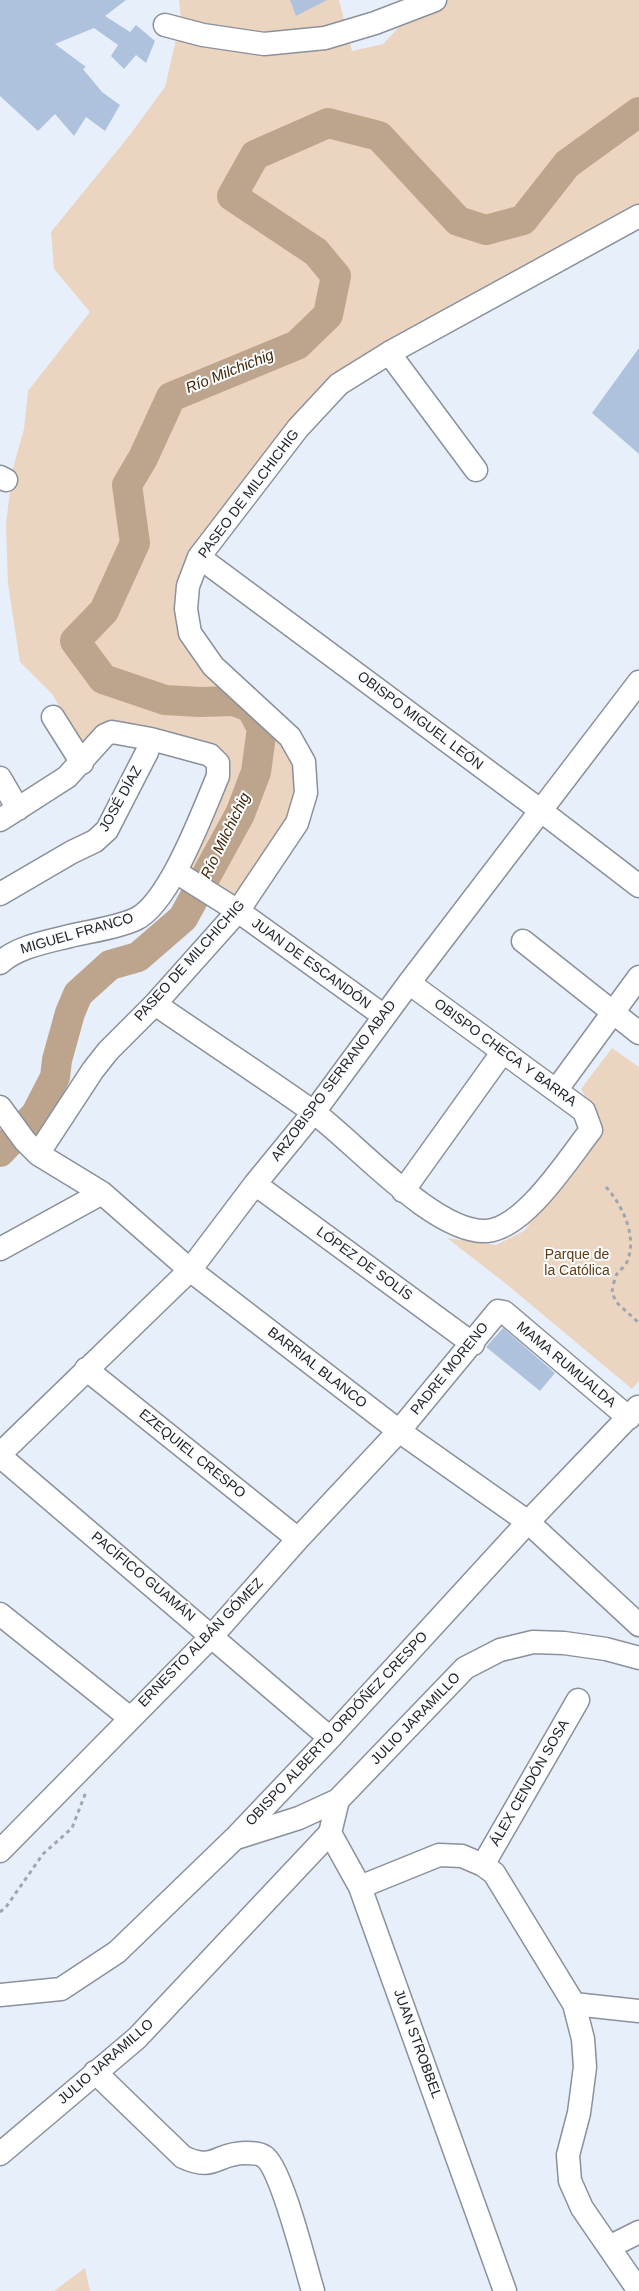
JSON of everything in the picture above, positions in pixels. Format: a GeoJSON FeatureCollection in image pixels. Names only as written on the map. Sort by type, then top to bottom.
{"type":"FeatureCollection","features":[{"type":"Feature","properties":{"kind":"street"},"geometry":{"type":"LineString","coordinates":[[165,25],[202,35],[264,44],[325,38],[375,23],[434,0]]}},
{"type":"Feature","properties":{"kind":"street","name":"PASEO DE MILCHICHIG"},"geometry":{"type":"LineString","coordinates":[[32,1148],[113,1046],[155,1004],[297,823],[306,793],[304,762],[290,737],[213,666],[190,633],[186,609],[188,586],[200,557],[298,428],[321,401],[355,372],[639,216]]}},
{"type":"Feature","properties":{"kind":"street"},"geometry":{"type":"LineString","coordinates":[[389,353],[476,470]]}},
{"type":"Feature","properties":{"kind":"street","name":"OBISPO MIGUEL LEÓN"},"geometry":{"type":"LineString","coordinates":[[200,557],[639,886]]}},
{"type":"Feature","properties":{"kind":"street","name":"ARZOBISPO SERRANO ABAD"},"geometry":{"type":"LineString","coordinates":[[0,1455],[86,1369],[190,1270],[255,1184],[314,1112],[384,1016],[639,682]]}},
{"type":"Feature","properties":{"kind":"street"},"geometry":{"type":"LineString","coordinates":[[0,778],[9,814],[67,777],[82,763],[53,717]]}},
{"type":"Feature","properties":{"kind":"street","name":"MIGUEL FRANCO"},"geometry":{"type":"LineString","coordinates":[[3,954],[137,918],[149,909],[182,875],[218,776],[218,763],[210,755],[151,739],[112,732],[105,735],[82,763]]}},
{"type":"Feature","properties":{"kind":"street","name":"JOSÉ DÍAZ"},"geometry":{"type":"LineString","coordinates":[[0,894],[72,852],[95,842],[107,830],[147,752],[151,739]]}},
{"type":"Feature","properties":{"kind":"street","name":"JUAN DE ESCANDÓN"},"geometry":{"type":"LineString","coordinates":[[182,875],[231,906],[384,1016]]}},
{"type":"Feature","properties":{"kind":"street"},"geometry":{"type":"LineString","coordinates":[[523,941],[639,1033]]}},
{"type":"Feature","properties":{"kind":"street"},"geometry":{"type":"LineString","coordinates":[[557,1089],[639,977]]}},
{"type":"Feature","properties":{"kind":"street","name":"OBISPO CHECA Y BARRA"},"geometry":{"type":"LineString","coordinates":[[403,1191],[445,1218],[469,1228],[488,1231],[508,1225],[527,1210],[591,1130],[584,1110],[557,1089],[502,1053],[409,983]]}},
{"type":"Feature","properties":{"kind":"street"},"geometry":{"type":"LineString","coordinates":[[155,1004],[314,1112],[403,1191],[502,1053]]}},
{"type":"Feature","properties":{"kind":"street","name":"BARRIAL BLANCO"},"geometry":{"type":"LineString","coordinates":[[0,1107],[32,1148],[102,1193],[190,1270],[399,1432],[528,1522],[639,1625]]}},
{"type":"Feature","properties":{"kind":"street","name":"LÓPEZ DE SOLÍS"},"geometry":{"type":"LineString","coordinates":[[255,1184],[473,1344]]}},
{"type":"Feature","properties":{"kind":"street"},"geometry":{"type":"LineString","coordinates":[[0,1249],[102,1193]]}},
{"type":"Feature","properties":{"kind":"street","name":"PADRE MORENO"},"geometry":{"type":"LineString","coordinates":[[399,1432],[473,1344],[494,1315],[498,1311],[504,1312]]}},
{"type":"Feature","properties":{"kind":"street","name":"MAMA RUMUALDA"},"geometry":{"type":"LineString","coordinates":[[504,1312],[634,1412]]}},
{"type":"Feature","properties":{"kind":"street","name":"EZEQUIEL CRESPO"},"geometry":{"type":"LineString","coordinates":[[86,1369],[298,1539]]}},
{"type":"Feature","properties":{"kind":"street","name":"OBISPO ALBERTO ORDÓÑEZ CRESPO"},"geometry":{"type":"LineString","coordinates":[[0,1995],[61,1989],[117,1952],[235,1838],[330,1738],[528,1522],[634,1412]]}},
{"type":"Feature","properties":{"kind":"street","name":"ERNESTO ALBÁN GÓMEZ"},"geometry":{"type":"LineString","coordinates":[[0,1851],[212,1636],[298,1539],[399,1432]]}},
{"type":"Feature","properties":{"kind":"street","name":"PACÍFICO GUAMÁN"},"geometry":{"type":"LineString","coordinates":[[0,1455],[330,1738]]}},
{"type":"Feature","properties":{"kind":"street"},"geometry":{"type":"LineString","coordinates":[[0,1614],[130,1718]]}},
{"type":"Feature","properties":{"kind":"street","name":"JULIO JARAMILLO"},"geometry":{"type":"LineString","coordinates":[[235,1838],[300,1818],[338,1800],[465,1668],[500,1650],[533,1642],[564,1643],[606,1649],[639,1658]]}},
{"type":"Feature","properties":{"kind":"street","name":"ÁLEX CENDÓN SOSA"},"geometry":{"type":"LineString","coordinates":[[483,1865],[578,1700]]}},
{"type":"Feature","properties":{"kind":"street"},"geometry":{"type":"LineString","coordinates":[[330,1833],[338,1800]]}},
{"type":"Feature","properties":{"kind":"street","name":"JULIO JARAMILLO"},"geometry":{"type":"LineString","coordinates":[[0,2154],[137,2038],[330,1833]]}},
{"type":"Feature","properties":{"kind":"street","name":"JUAN STROBBEL"},"geometry":{"type":"LineString","coordinates":[[330,1833],[360,1886],[505,2291]]}},
{"type":"Feature","properties":{"kind":"street"},"geometry":{"type":"LineString","coordinates":[[360,1886],[439,1855],[462,1856],[483,1865],[494,1873],[574,2004],[583,2039],[585,2067],[579,2113],[568,2155],[570,2181],[582,2208],[639,2291]]}},
{"type":"Feature","properties":{"kind":"street"},"geometry":{"type":"LineString","coordinates":[[574,2004],[639,2011]]}},
{"type":"Feature","properties":{"kind":"street"},"geometry":{"type":"LineString","coordinates":[[95,2072],[183,2157],[196,2163],[206,2164],[236,2153],[254,2153],[266,2157],[274,2168],[313,2291]]}},
{"type":"Feature","properties":{"kind":"street"},"geometry":{"type":"LineString","coordinates":[[609,2247],[639,2232]]}},
{"type":"Feature","properties":{"kind":"path"},"geometry":{"type":"LineString","coordinates":[[606,1187],[616,1199],[628,1221],[630,1250],[627,1262],[616,1276],[612,1292],[616,1302],[639,1323]]}},
{"type":"Feature","properties":{"kind":"path"},"geometry":{"type":"LineString","coordinates":[[0,1912],[43,1854],[72,1828],[90,1782]]}},
{"type":"Feature","properties":{"kind":"green space"},"geometry":{"type":"Polygon","coordinates":[[[179,0],[339,0],[352,51],[383,44],[425,0],[639,0],[639,209],[328,381],[179,608],[287,742],[297,766],[297,793],[290,823],[233,905],[188,876],[230,761],[216,747],[111,729],[83,750],[53,695],[20,662],[8,584],[6,523],[13,468],[24,429],[28,391],[90,312],[54,269],[51,232],[129,136],[165,87],[181,18],[179,0]]]}},
{"type":"Feature","properties":{"kind":"green space","name":"Parque de la Católica"},"geometry":{"type":"Polygon","coordinates":[[[612,1048],[639,1067],[639,1381],[632,1389],[505,1283],[447,1238],[496,1245],[524,1231],[604,1129],[581,1089],[612,1048]]]}},
{"type":"Feature","properties":{"kind":"green space"},"geometry":{"type":"Polygon","coordinates":[[[85,2268],[90,2291],[54,2291],[85,2268]]]}},
{"type":"Feature","properties":{"kind":"building"},"geometry":{"type":"Polygon","coordinates":[[[0,0],[126,0],[105,16],[130,32],[136,25],[155,41],[146,63],[136,55],[124,69],[111,56],[118,45],[94,28],[55,44],[86,67],[83,69],[102,92],[120,105],[105,131],[86,117],[74,136],[55,114],[38,131],[0,96],[0,0]]]}},
{"type":"Feature","properties":{"kind":"building"},"geometry":{"type":"Polygon","coordinates":[[[290,0],[327,0],[296,16],[290,0]]]}},
{"type":"Feature","properties":{"kind":"building"},"geometry":{"type":"Polygon","coordinates":[[[639,348],[639,454],[592,413],[639,348]]]}},
{"type":"Feature","properties":{"kind":"building"},"geometry":{"type":"Polygon","coordinates":[[[503,1328],[555,1373],[540,1391],[486,1347],[503,1328]]]}},
{"type":"Feature","properties":{"kind":"waterway","name":"Río Milchichig"},"geometry":{"type":"LineString","coordinates":[[0,1152],[36,1114],[55,1077],[57,1060],[70,1013],[78,994],[110,965],[138,957],[183,918],[240,814],[256,772],[262,728],[251,708],[234,701],[165,700],[103,679],[75,641],[104,611],[135,543],[127,485],[143,458],[171,397],[297,345],[328,315],[336,276],[316,252],[232,196],[255,155],[328,123],[379,136],[458,221],[486,230],[523,220],[567,164],[639,112]]}}]}
